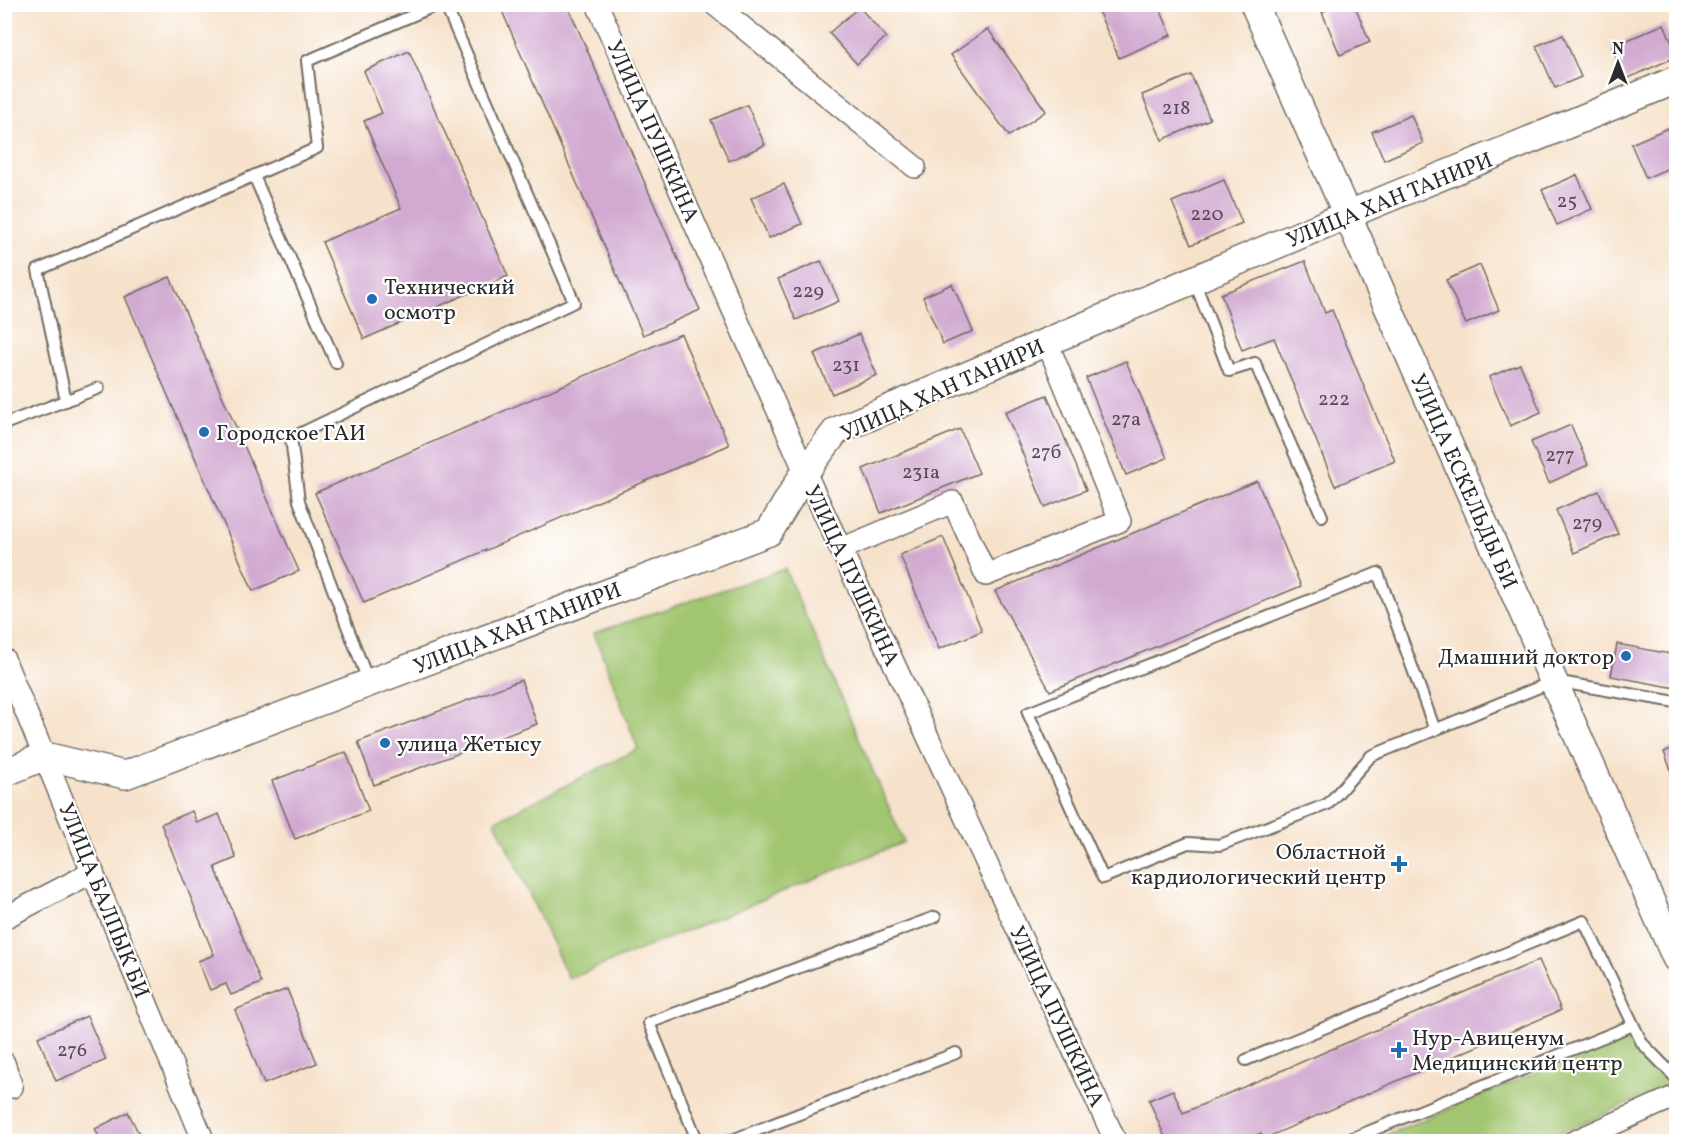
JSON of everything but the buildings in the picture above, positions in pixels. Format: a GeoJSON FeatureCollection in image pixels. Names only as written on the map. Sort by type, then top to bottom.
{"type":"FeatureCollection","features":[{"type":"Feature","properties":{"kind":"street","name":"УЛИЦА ПУШКИНА"},"geometry":{"type":"LineString","coordinates":[[597,4],[805,472],[1116,1142]]}},
{"type":"Feature","properties":{"kind":"street"},"geometry":{"type":"LineString","coordinates":[[714,4],[915,167]]}},
{"type":"Feature","properties":{"kind":"street","name":"УЛИЦА ЕСКЕЛЬДЫ БИ"},"geometry":{"type":"LineString","coordinates":[[1254,4],[1677,958]]}},
{"type":"Feature","properties":{"kind":"street","name":"УЛИЦА ХАН ТАНИРИ"},"geometry":{"type":"LineString","coordinates":[[45,756],[126,775],[768,532],[805,472],[836,431],[1347,215],[1677,80]]}},
{"type":"Feature","properties":{"kind":"street"},"geometry":{"type":"LineString","coordinates":[[841,549],[953,502],[986,575],[1120,521],[1047,342]]}},
{"type":"Feature","properties":{"kind":"street","name":"УЛИЦА БАЛПЫК БИ"},"geometry":{"type":"LineString","coordinates":[[7,673],[45,756],[204,1142]]}},
{"type":"Feature","properties":{"kind":"street"},"geometry":{"type":"LineString","coordinates":[[4,773],[45,756]]}},
{"type":"Feature","properties":{"kind":"street"},"geometry":{"type":"LineString","coordinates":[[4,918],[93,872]]}},
{"type":"Feature","properties":{"kind":"street"},"geometry":{"type":"LineString","coordinates":[[4,1063],[12,1088]]}},
{"type":"Feature","properties":{"kind":"street"},"geometry":{"type":"LineString","coordinates":[[1573,1142],[1677,1096]]}},
{"type":"Feature","properties":{"kind":"lane"},"geometry":{"type":"LineString","coordinates":[[66,401],[38,270],[317,148],[307,61],[439,4]]}},
{"type":"Feature","properties":{"kind":"lane"},"geometry":{"type":"LineString","coordinates":[[369,683],[299,501],[291,438],[574,302],[445,4]]}},
{"type":"Feature","properties":{"kind":"lane"},"geometry":{"type":"LineString","coordinates":[[254,176],[336,363]]}},
{"type":"Feature","properties":{"kind":"lane"},"geometry":{"type":"LineString","coordinates":[[1194,280],[1229,371],[1255,363],[1322,516]]}},
{"type":"Feature","properties":{"kind":"lane"},"geometry":{"type":"LineString","coordinates":[[4,424],[99,388]]}},
{"type":"Feature","properties":{"kind":"lane"},"geometry":{"type":"LineString","coordinates":[[1435,730],[1378,573],[1029,713],[1103,878],[1188,843],[1220,845],[1328,804],[1371,756],[1435,730],[1554,681],[1677,702]]}},
{"type":"Feature","properties":{"kind":"lane"},"geometry":{"type":"LineString","coordinates":[[698,1142],[649,1023],[935,917]]}},
{"type":"Feature","properties":{"kind":"lane"},"geometry":{"type":"LineString","coordinates":[[1246,1060],[1584,921],[1642,1043],[1677,1078]]}},
{"type":"Feature","properties":{"kind":"lane"},"geometry":{"type":"LineString","coordinates":[[1343,1142],[1633,1025]]}},
{"type":"Feature","properties":{"kind":"lane"},"geometry":{"type":"LineString","coordinates":[[727,1142],[956,1053]]}},
{"type":"Feature","properties":{"kind":"green space"},"geometry":{"type":"Polygon","coordinates":[[[785,569],[904,842],[569,979],[495,821],[638,749],[594,633],[785,569]]]}},
{"type":"Feature","properties":{"kind":"green space"},"geometry":{"type":"Polygon","coordinates":[[[1625,1035],[1671,1085],[1541,1141],[1372,1141],[1625,1035]]]}},
{"type":"Feature","properties":{"kind":"place","name":"Технический осмотр"},"geometry":{"type":"Point","coordinates":[372,299]}},
{"type":"Feature","properties":{"kind":"place","name":"Городское ГАИ"},"geometry":{"type":"Point","coordinates":[204,432]}},
{"type":"Feature","properties":{"kind":"place","name":"Дмашний доктор"},"geometry":{"type":"Point","coordinates":[1626,656]}},
{"type":"Feature","properties":{"kind":"place","name":"улица Жетысу"},"geometry":{"type":"Point","coordinates":[385,743]}},
{"type":"Feature","properties":{"kind":"place","name":"Областной кардиологический центр"},"geometry":{"type":"Point","coordinates":[1399,864]}},
{"type":"Feature","properties":{"kind":"place","name":"Нур-Авиценум Медицинский центр"},"geometry":{"type":"Point","coordinates":[1399,1050]}}]}
